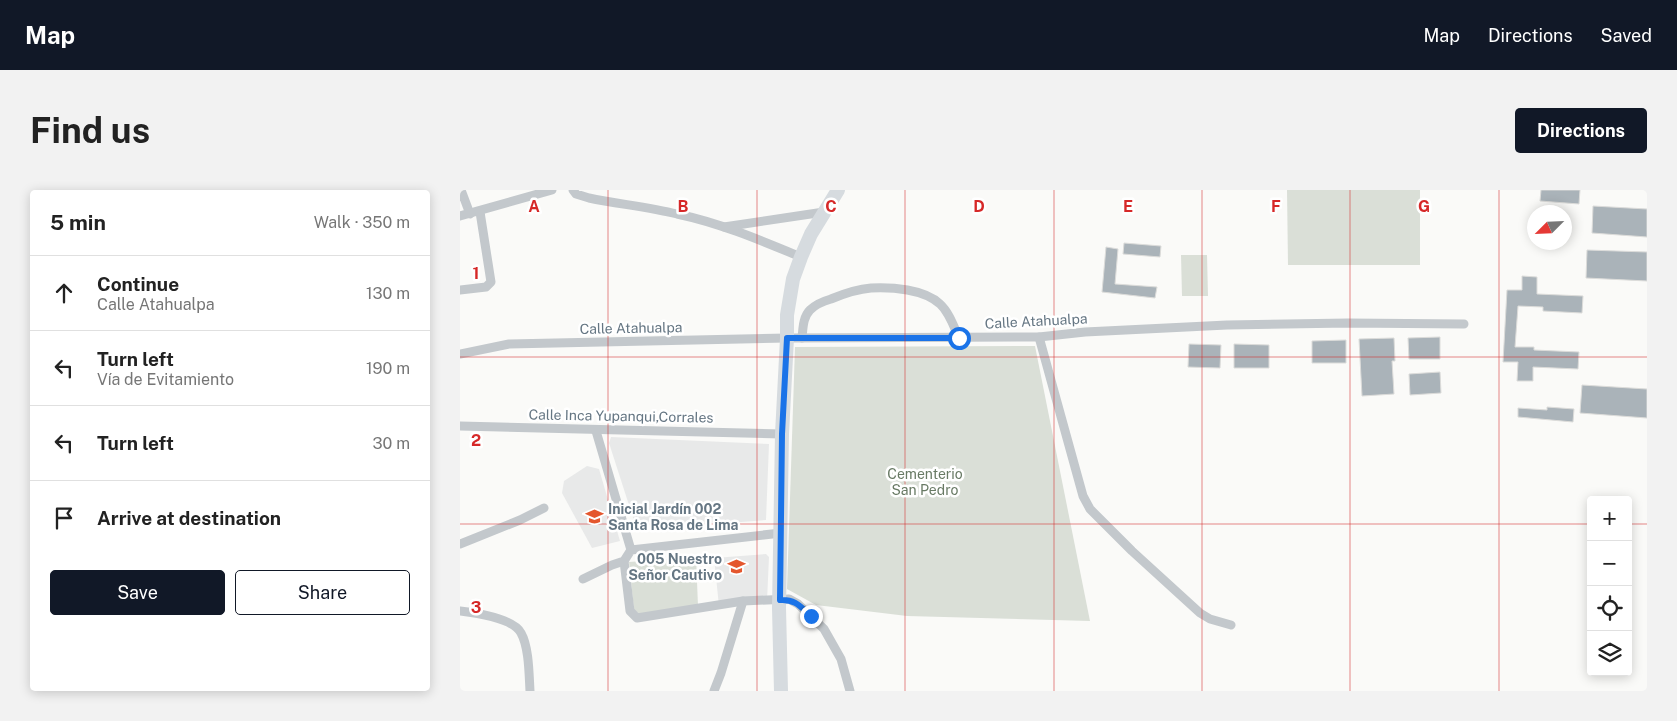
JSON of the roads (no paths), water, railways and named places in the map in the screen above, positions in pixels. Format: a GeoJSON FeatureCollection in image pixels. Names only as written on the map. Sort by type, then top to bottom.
{"type":"FeatureCollection","features":[{"type":"Feature","properties":{"kind":"main road"},"geometry":{"type":"LineString","coordinates":[[781,691],[782,434],[787,316],[793,279],[801,257],[811,234],[838,190]]}},
{"type":"Feature","properties":{"kind":"street"},"geometry":{"type":"LineString","coordinates":[[460,290],[486,287],[491,282],[475,213],[461,190]]}},
{"type":"Feature","properties":{"kind":"street"},"geometry":{"type":"LineString","coordinates":[[460,216],[552,190]]}},
{"type":"Feature","properties":{"kind":"street"},"geometry":{"type":"LineString","coordinates":[[573,190],[576,194],[589,198],[676,213],[747,235],[801,257]]}},
{"type":"Feature","properties":{"kind":"street"},"geometry":{"type":"LineString","coordinates":[[724,228],[824,212]]}},
{"type":"Feature","properties":{"kind":"street"},"geometry":{"type":"LineString","coordinates":[[802,338],[805,318],[811,309],[843,294],[869,288],[894,288],[923,294],[940,304],[951,320],[959,338]]}},
{"type":"Feature","properties":{"kind":"street","name":"Calle Atahualpa"},"geometry":{"type":"LineString","coordinates":[[460,354],[509,344],[787,338],[1039,337],[1085,332],[1227,325],[1464,324]]}},
{"type":"Feature","properties":{"kind":"street"},"geometry":{"type":"LineString","coordinates":[[1039,337],[1083,496],[1090,509],[1200,614],[1230,625]]}},
{"type":"Feature","properties":{"kind":"street","name":"Calle Inca Yupanqui,Corrales"},"geometry":{"type":"LineString","coordinates":[[460,426],[596,431],[782,434]]}},
{"type":"Feature","properties":{"kind":"street"},"geometry":{"type":"LineString","coordinates":[[596,431],[631,550],[624,562],[630,611],[637,618],[743,601],[789,599],[798,604],[824,629],[841,659],[850,691]]}},
{"type":"Feature","properties":{"kind":"street"},"geometry":{"type":"LineString","coordinates":[[460,544],[504,527],[544,508]]}},
{"type":"Feature","properties":{"kind":"street"},"geometry":{"type":"LineString","coordinates":[[631,550],[782,533]]}},
{"type":"Feature","properties":{"kind":"street"},"geometry":{"type":"LineString","coordinates":[[583,579],[612,564],[624,562]]}},
{"type":"Feature","properties":{"kind":"street"},"geometry":{"type":"LineString","coordinates":[[714,691],[743,601]]}},
{"type":"Feature","properties":{"kind":"street"},"geometry":{"type":"LineString","coordinates":[[460,611],[496,618],[515,625],[522,633],[526,645],[532,691]]}},
{"type":"Feature","properties":{"kind":"place","name":"Inicial Jardín 002 Santa Rosa de Lima"},"geometry":{"type":"Point","coordinates":[594,517]}},
{"type":"Feature","properties":{"kind":"place","name":"005 Nuestro Señor Cautivo"},"geometry":{"type":"Point","coordinates":[736,567]}},
{"type":"Feature","properties":{"kind":"park label","name":"Cementerio San Pedro"},"geometry":{"type":"Point","coordinates":[925,482]}}]}
